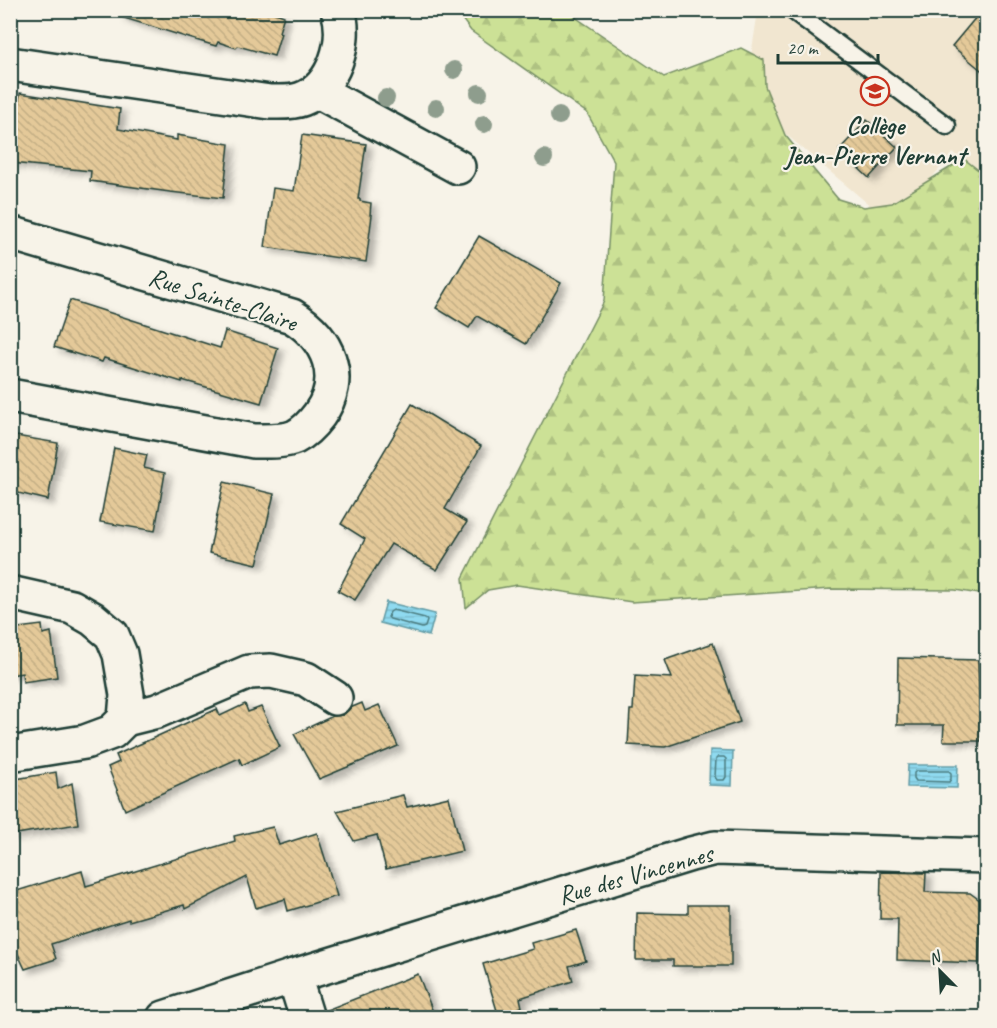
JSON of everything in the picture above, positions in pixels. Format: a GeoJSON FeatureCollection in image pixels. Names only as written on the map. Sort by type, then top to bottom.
{"type":"FeatureCollection","features":[{"type":"Feature","properties":{"kind":"street"},"geometry":{"type":"LineString","coordinates":[[10,64],[270,102],[286,102],[301,99],[318,91],[331,70],[340,51],[342,33],[338,10]]}},
{"type":"Feature","properties":{"kind":"street"},"geometry":{"type":"LineString","coordinates":[[318,91],[458,167]]}},
{"type":"Feature","properties":{"kind":"street","name":"Rue Sainte-Claire"},"geometry":{"type":"LineString","coordinates":[[10,233],[292,316],[306,324],[318,337],[328,355],[332,374],[331,392],[312,425],[296,436],[276,441],[254,441],[10,396]]}},
{"type":"Feature","properties":{"kind":"street"},"geometry":{"type":"LineString","coordinates":[[10,592],[72,607],[93,619],[112,635],[120,654],[127,695],[124,719]]}},
{"type":"Feature","properties":{"kind":"street"},"geometry":{"type":"LineString","coordinates":[[10,754],[85,742],[112,732],[124,719],[157,711],[249,672],[271,671],[306,679],[335,698]]}},
{"type":"Feature","properties":{"kind":"street","name":"Rue des Vincennes"},"geometry":{"type":"LineString","coordinates":[[164,1017],[715,848],[987,856]]}},
{"type":"Feature","properties":{"kind":"street"},"geometry":{"type":"LineString","coordinates":[[294,976],[307,1017]]}},
{"type":"Feature","properties":{"kind":"lane"},"geometry":{"type":"LineString","coordinates":[[792,10],[947,126]]}},
{"type":"Feature","properties":{"kind":"shaded area","name":"Collège Jean-Pierre Vernant"},"geometry":{"type":"Polygon","coordinates":[[[758,11],[986,11],[986,178],[953,153],[892,224],[776,126],[751,56],[758,11]]]}},
{"type":"Feature","properties":{"kind":"green space"},"geometry":{"type":"Polygon","coordinates":[[[456,11],[566,11],[664,77],[741,48],[764,60],[765,86],[785,135],[838,199],[864,207],[892,203],[964,159],[986,176],[986,595],[955,590],[831,589],[632,602],[517,585],[488,590],[466,608],[463,578],[604,301],[614,162],[587,113],[471,31],[456,11]]]}},
{"type":"Feature","properties":{"kind":"water"},"geometry":{"type":"Polygon","coordinates":[[[386,602],[435,614],[429,636],[380,623],[386,602]]]}},
{"type":"Feature","properties":{"kind":"water"},"geometry":{"type":"Polygon","coordinates":[[[710,750],[733,751],[732,786],[709,785],[710,750]]]}},
{"type":"Feature","properties":{"kind":"water"},"geometry":{"type":"Polygon","coordinates":[[[908,765],[958,765],[957,788],[907,787],[908,765]]]}},
{"type":"Feature","properties":{"kind":"building"},"geometry":{"type":"Polygon","coordinates":[[[122,10],[267,10],[284,16],[274,56],[238,46],[236,48],[218,42],[216,46],[189,38],[121,17],[122,10]]]}},
{"type":"Feature","properties":{"kind":"building"},"geometry":{"type":"Polygon","coordinates":[[[982,10],[987,10],[987,75],[952,46],[982,10]]]}},
{"type":"Feature","properties":{"kind":"building"},"geometry":{"type":"Polygon","coordinates":[[[20,93],[120,109],[118,129],[177,140],[177,135],[229,144],[223,198],[90,181],[91,171],[11,163],[20,93]]]}},
{"type":"Feature","properties":{"kind":"building"},"geometry":{"type":"Polygon","coordinates":[[[867,120],[897,147],[869,178],[839,150],[867,120]]]}},
{"type":"Feature","properties":{"kind":"building"},"geometry":{"type":"Polygon","coordinates":[[[302,135],[366,144],[358,199],[371,203],[370,215],[372,215],[366,262],[265,247],[273,188],[294,191],[302,135]]]}},
{"type":"Feature","properties":{"kind":"building"},"geometry":{"type":"Polygon","coordinates":[[[479,236],[561,283],[526,344],[477,316],[469,328],[436,308],[479,236]]]}},
{"type":"Feature","properties":{"kind":"building"},"geometry":{"type":"Polygon","coordinates":[[[70,300],[220,348],[225,331],[278,348],[261,403],[104,358],[102,362],[54,347],[70,300]]]}},
{"type":"Feature","properties":{"kind":"building"},"geometry":{"type":"Polygon","coordinates":[[[412,404],[481,446],[445,509],[467,522],[437,570],[391,544],[355,600],[338,591],[365,539],[341,524],[412,404]]]}},
{"type":"Feature","properties":{"kind":"building"},"geometry":{"type":"Polygon","coordinates":[[[10,435],[58,443],[48,500],[10,490],[10,435]]]}},
{"type":"Feature","properties":{"kind":"building"},"geometry":{"type":"Polygon","coordinates":[[[114,448],[147,455],[144,468],[165,473],[155,531],[100,522],[114,448]]]}},
{"type":"Feature","properties":{"kind":"building"},"geometry":{"type":"Polygon","coordinates":[[[224,482],[274,494],[257,564],[209,553],[224,482]]]}},
{"type":"Feature","properties":{"kind":"building"},"geometry":{"type":"Polygon","coordinates":[[[42,625],[43,634],[51,632],[57,677],[23,682],[22,673],[10,675],[10,629],[42,625]]]}},
{"type":"Feature","properties":{"kind":"building"},"geometry":{"type":"Polygon","coordinates":[[[713,643],[740,722],[665,747],[628,745],[635,676],[672,678],[665,660],[713,643]]]}},
{"type":"Feature","properties":{"kind":"building"},"geometry":{"type":"Polygon","coordinates":[[[898,658],[978,660],[981,741],[943,741],[944,725],[897,725],[898,658]]]}},
{"type":"Feature","properties":{"kind":"building"},"geometry":{"type":"Polygon","coordinates":[[[362,703],[365,711],[379,705],[398,746],[319,779],[294,734],[333,716],[343,715],[350,708],[362,703]]]}},
{"type":"Feature","properties":{"kind":"building"},"geometry":{"type":"Polygon","coordinates":[[[245,704],[248,712],[261,707],[280,747],[242,765],[239,758],[125,810],[108,767],[119,762],[116,755],[217,709],[220,716],[245,704]]]}},
{"type":"Feature","properties":{"kind":"building"},"geometry":{"type":"Polygon","coordinates":[[[56,772],[58,789],[72,783],[78,824],[10,835],[10,780],[56,772]]]}},
{"type":"Feature","properties":{"kind":"building"},"geometry":{"type":"Polygon","coordinates":[[[403,795],[407,807],[449,797],[462,851],[386,869],[377,835],[354,841],[337,811],[403,795]]]}},
{"type":"Feature","properties":{"kind":"building"},"geometry":{"type":"Polygon","coordinates":[[[273,827],[279,845],[317,833],[337,896],[288,911],[285,899],[256,908],[247,877],[185,909],[184,905],[129,921],[129,919],[51,944],[56,959],[25,969],[10,937],[10,893],[82,871],[86,886],[235,841],[234,836],[273,827]]]}},
{"type":"Feature","properties":{"kind":"building"},"geometry":{"type":"Polygon","coordinates":[[[881,872],[926,873],[925,892],[970,893],[981,901],[979,963],[897,960],[898,919],[880,919],[881,872]]]}},
{"type":"Feature","properties":{"kind":"building"},"geometry":{"type":"Polygon","coordinates":[[[688,905],[731,905],[731,966],[673,966],[673,960],[636,960],[637,913],[688,914],[688,905]]]}},
{"type":"Feature","properties":{"kind":"building"},"geometry":{"type":"Polygon","coordinates":[[[576,930],[586,961],[569,966],[573,981],[520,998],[522,1007],[498,1014],[483,964],[533,949],[531,943],[576,930]]]}},
{"type":"Feature","properties":{"kind":"building"},"geometry":{"type":"Polygon","coordinates":[[[418,974],[435,1017],[325,1017],[324,1011],[418,974]]]}},
{"type":"Feature","properties":{"kind":"place","name":"Collège Jean-Pierre Vernant"},"geometry":{"type":"Point","coordinates":[875,91]}}]}
